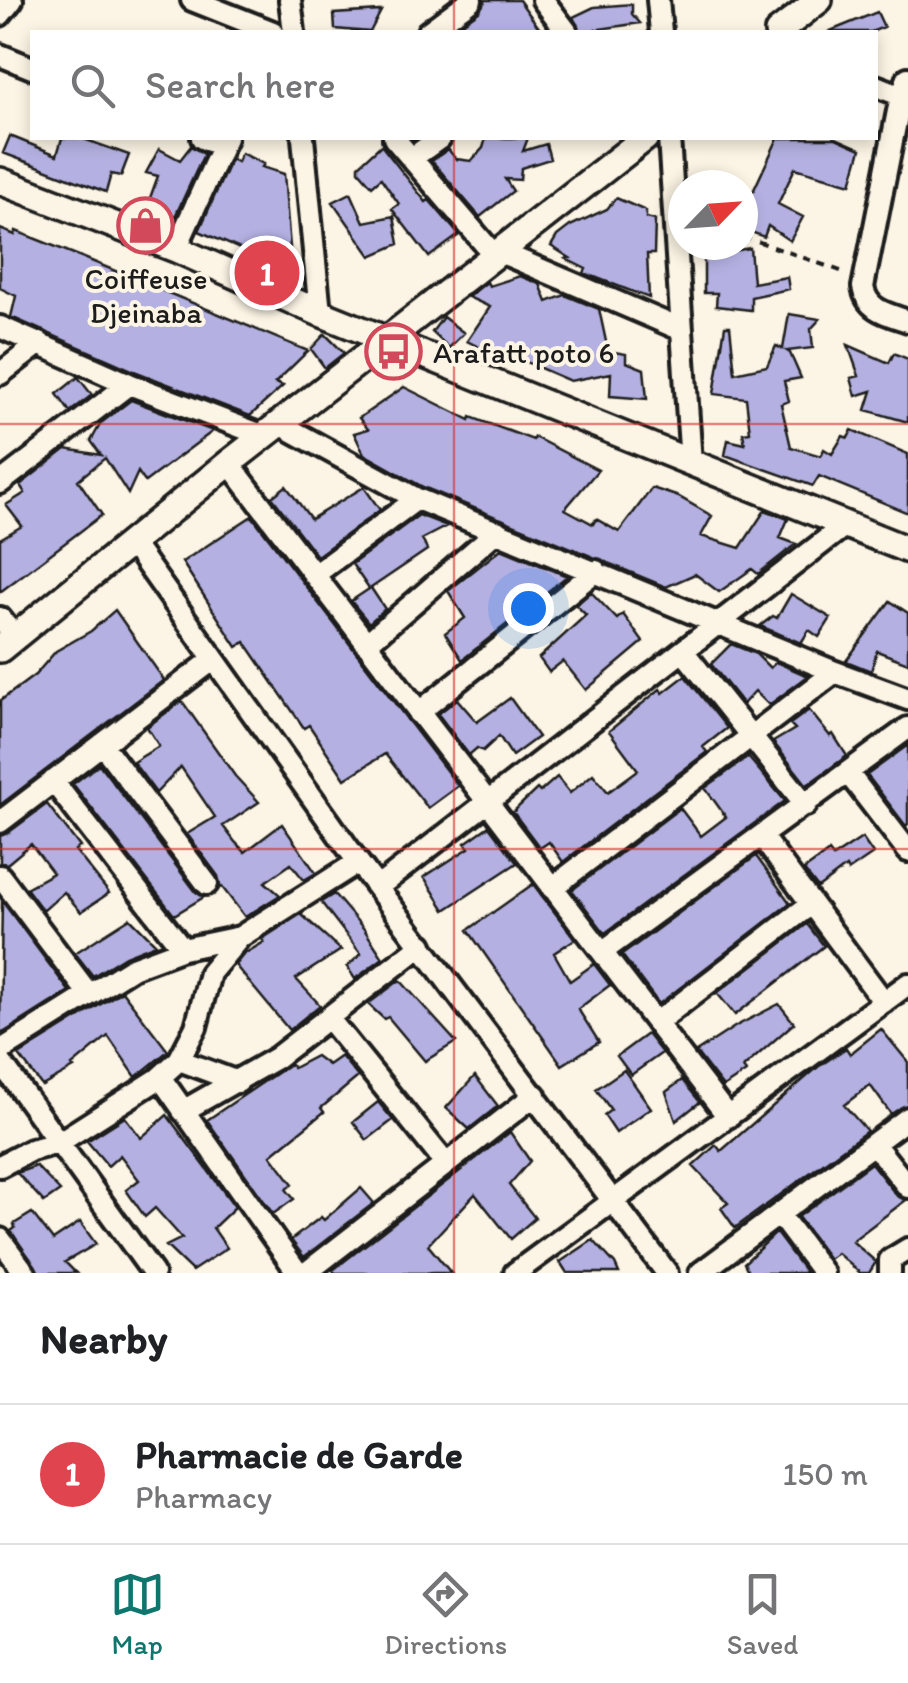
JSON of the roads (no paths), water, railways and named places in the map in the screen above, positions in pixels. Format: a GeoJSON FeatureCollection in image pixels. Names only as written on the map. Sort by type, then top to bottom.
{"type":"FeatureCollection","features":[{"type":"Feature","properties":{"kind":"street"},"geometry":{"type":"LineString","coordinates":[[0,16],[12,0]]}},
{"type":"Feature","properties":{"kind":"street"},"geometry":{"type":"LineString","coordinates":[[192,0],[268,30]]}},
{"type":"Feature","properties":{"kind":"street"},"geometry":{"type":"LineString","coordinates":[[431,30],[471,0]]}},
{"type":"Feature","properties":{"kind":"street"},"geometry":{"type":"LineString","coordinates":[[542,0],[565,30]]}},
{"type":"Feature","properties":{"kind":"street"},"geometry":{"type":"LineString","coordinates":[[658,0],[661,30]]}},
{"type":"Feature","properties":{"kind":"street"},"geometry":{"type":"LineString","coordinates":[[781,30],[820,0]]}},
{"type":"Feature","properties":{"kind":"street"},"geometry":{"type":"LineString","coordinates":[[0,55],[30,67]]}},
{"type":"Feature","properties":{"kind":"street"},"geometry":{"type":"LineString","coordinates":[[878,86],[906,91],[864,279],[867,302],[908,321]]}},
{"type":"Feature","properties":{"kind":"street"},"geometry":{"type":"LineString","coordinates":[[176,249],[217,140]]}},
{"type":"Feature","properties":{"kind":"street"},"geometry":{"type":"LineString","coordinates":[[304,140],[320,313]]}},
{"type":"Feature","properties":{"kind":"street"},"geometry":{"type":"LineString","coordinates":[[396,140],[497,254],[682,330]]}},
{"type":"Feature","properties":{"kind":"street"},"geometry":{"type":"LineString","coordinates":[[412,158],[437,140]]}},
{"type":"Feature","properties":{"kind":"street"},"geometry":{"type":"LineString","coordinates":[[5,635],[132,542],[642,140]]}},
{"type":"Feature","properties":{"kind":"street"},"geometry":{"type":"LineString","coordinates":[[669,140],[691,463]]}},
{"type":"Feature","properties":{"kind":"street"},"geometry":{"type":"LineString","coordinates":[[0,181],[176,249],[320,313],[908,550]]}},
{"type":"Feature","properties":{"kind":"street"},"geometry":{"type":"LineString","coordinates":[[0,327],[129,384],[272,430],[417,499],[908,699]]}},
{"type":"Feature","properties":{"kind":"street"},"geometry":{"type":"LineString","coordinates":[[0,374],[40,343]]}},
{"type":"Feature","properties":{"kind":"street"},"geometry":{"type":"LineString","coordinates":[[0,483],[129,384]]}},
{"type":"Feature","properties":{"kind":"street"},"geometry":{"type":"LineString","coordinates":[[229,462],[728,1117]]}},
{"type":"Feature","properties":{"kind":"street"},"geometry":{"type":"LineString","coordinates":[[314,576],[417,499]]}},
{"type":"Feature","properties":{"kind":"street"},"geometry":{"type":"LineString","coordinates":[[378,887],[844,526]]}},
{"type":"Feature","properties":{"kind":"street"},"geometry":{"type":"LineString","coordinates":[[366,644],[497,531]]}},
{"type":"Feature","properties":{"kind":"street"},"geometry":{"type":"LineString","coordinates":[[132,542],[358,862],[667,1273]]}},
{"type":"Feature","properties":{"kind":"street"},"geometry":{"type":"LineString","coordinates":[[418,713],[596,571]]}},
{"type":"Feature","properties":{"kind":"street"},"geometry":{"type":"LineString","coordinates":[[683,650],[806,805]]}},
{"type":"Feature","properties":{"kind":"street"},"geometry":{"type":"LineString","coordinates":[[0,822],[214,660]]}},
{"type":"Feature","properties":{"kind":"street"},"geometry":{"type":"LineString","coordinates":[[552,888],[836,672]]}},
{"type":"Feature","properties":{"kind":"street"},"geometry":{"type":"LineString","coordinates":[[602,952],[908,728]]}},
{"type":"Feature","properties":{"kind":"street"},"geometry":{"type":"LineString","coordinates":[[102,744],[207,884]]}},
{"type":"Feature","properties":{"kind":"street"},"geometry":{"type":"LineString","coordinates":[[848,772],[906,844]]}},
{"type":"Feature","properties":{"kind":"street"},"geometry":{"type":"LineString","coordinates":[[53,781],[183,949]]}},
{"type":"Feature","properties":{"kind":"street"},"geometry":{"type":"LineString","coordinates":[[762,837],[884,1002]]}},
{"type":"Feature","properties":{"kind":"street"},"geometry":{"type":"LineString","coordinates":[[0,1166],[31,1150],[58,1143],[158,1078],[179,1060],[196,1027],[210,973],[240,937],[358,862]]}},
{"type":"Feature","properties":{"kind":"street"},"geometry":{"type":"LineString","coordinates":[[0,876],[88,993]]}},
{"type":"Feature","properties":{"kind":"street"},"geometry":{"type":"LineString","coordinates":[[656,1023],[811,904]]}},
{"type":"Feature","properties":{"kind":"street"},"geometry":{"type":"LineString","coordinates":[[0,1052],[132,968],[183,949],[240,937]]}},
{"type":"Feature","properties":{"kind":"street"},"geometry":{"type":"LineString","coordinates":[[183,1111],[238,1082],[329,1019],[422,945]]}},
{"type":"Feature","properties":{"kind":"street"},"geometry":{"type":"LineString","coordinates":[[515,1273],[908,984]]}},
{"type":"Feature","properties":{"kind":"street"},"geometry":{"type":"LineString","coordinates":[[329,1019],[446,1164]]}},
{"type":"Feature","properties":{"kind":"street"},"geometry":{"type":"LineString","coordinates":[[0,1060],[153,1273]]}},
{"type":"Feature","properties":{"kind":"street"},"geometry":{"type":"LineString","coordinates":[[179,1060],[238,1082]]}},
{"type":"Feature","properties":{"kind":"street"},"geometry":{"type":"LineString","coordinates":[[158,1078],[298,1273]]}},
{"type":"Feature","properties":{"kind":"street"},"geometry":{"type":"LineString","coordinates":[[306,1273],[535,1095]]}},
{"type":"Feature","properties":{"kind":"street"},"geometry":{"type":"LineString","coordinates":[[700,1273],[908,1118]]}},
{"type":"Feature","properties":{"kind":"street"},"geometry":{"type":"LineString","coordinates":[[874,1144],[908,1187]]}},
{"type":"Feature","properties":{"kind":"street"},"geometry":{"type":"LineString","coordinates":[[778,1214],[823,1273]]}},
{"type":"Feature","properties":{"kind":"street"},"geometry":{"type":"LineString","coordinates":[[0,1239],[25,1273]]}},
{"type":"Feature","properties":{"kind":"street"},"geometry":{"type":"LineString","coordinates":[[890,1273],[890,1260],[908,1249]]}},
{"type":"Feature","properties":{"kind":"place","name":"Coiffeuse Djeinaba"},"geometry":{"type":"Point","coordinates":[146,225]}},
{"type":"Feature","properties":{"kind":"place","name":"Pharmacie de Garde"},"geometry":{"type":"Point","coordinates":[267,273]}},
{"type":"Feature","properties":{"kind":"place","name":"Arafatt poto 6"},"geometry":{"type":"Point","coordinates":[394,352]}}]}
